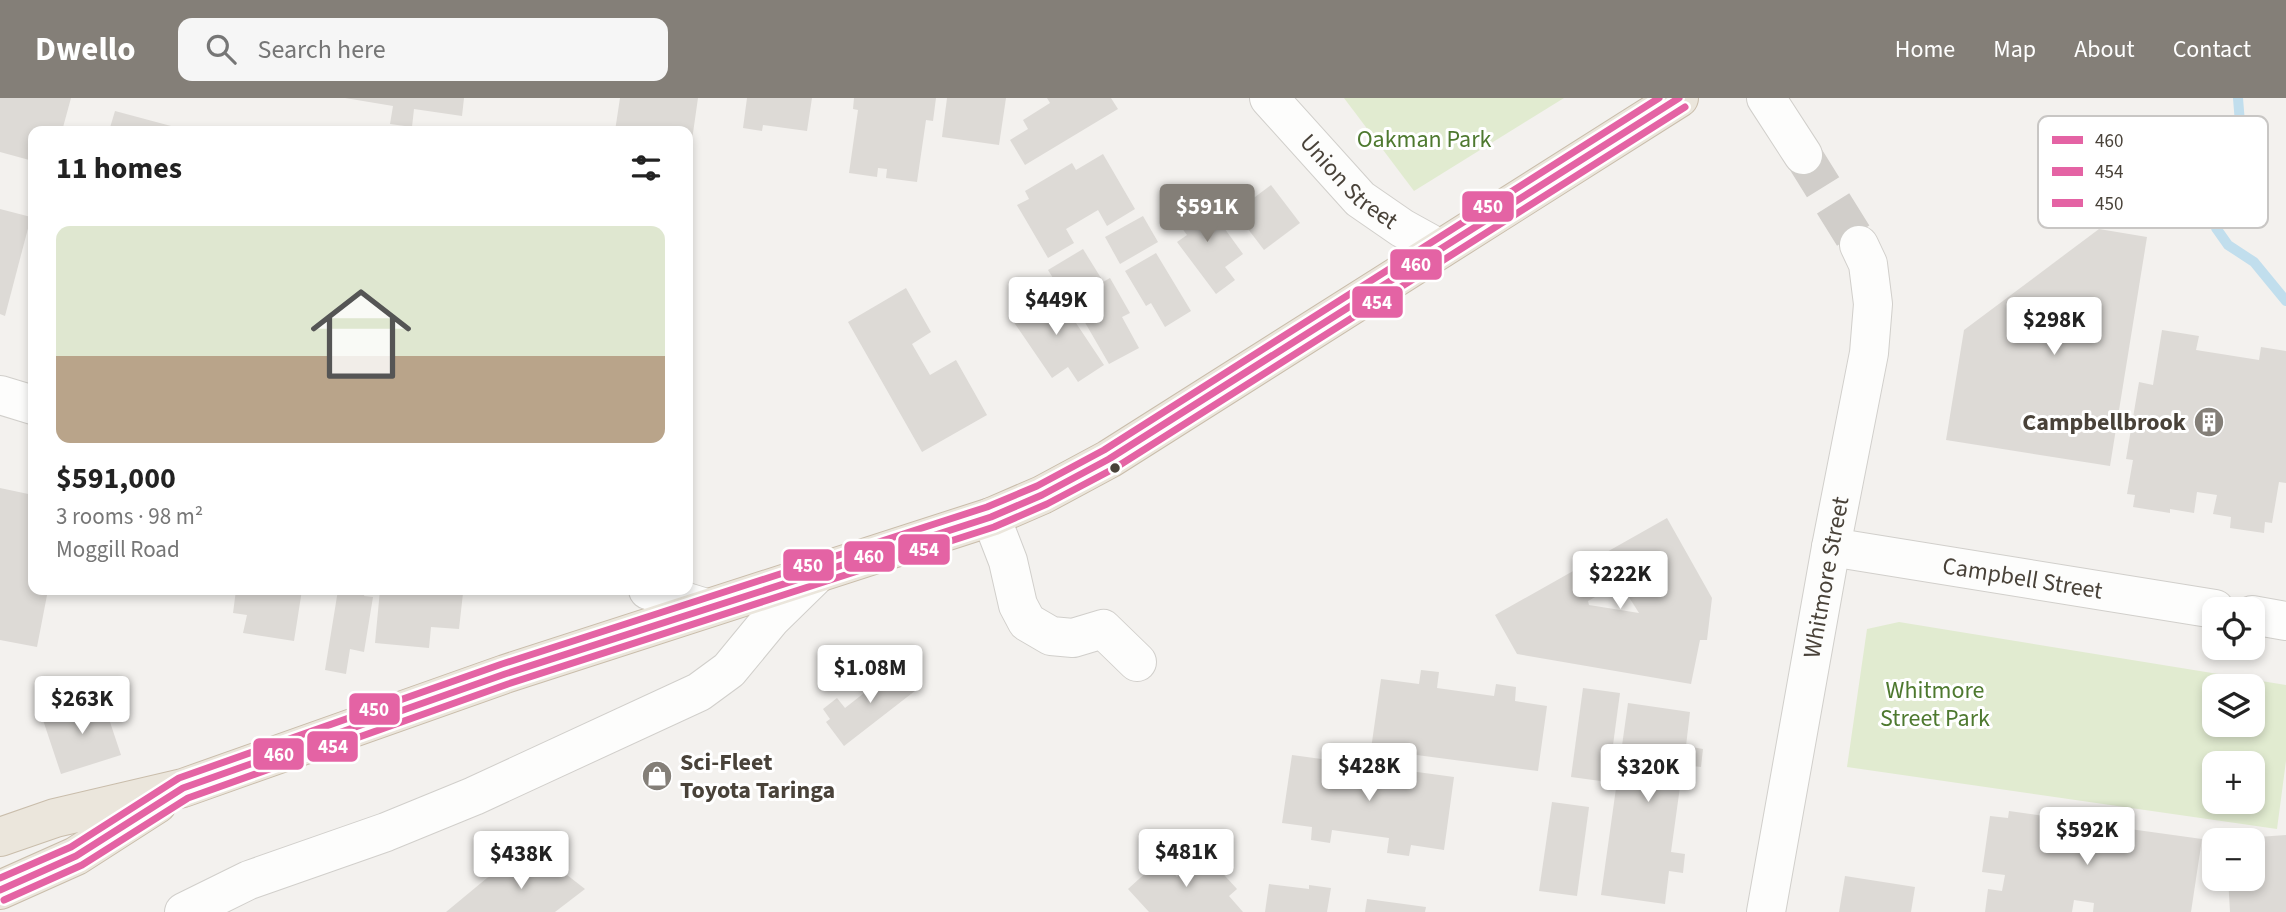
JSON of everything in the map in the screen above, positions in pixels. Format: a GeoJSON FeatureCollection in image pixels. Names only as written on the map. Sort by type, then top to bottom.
{"type":"FeatureCollection","features":[{"type":"Feature","properties":{"kind":"highway"},"geometry":{"type":"LineString","coordinates":[[0,837],[55,818],[183,788],[505,674],[991,517],[1042,495],[1109,459],[1679,98]]}},
{"type":"Feature","properties":{"kind":"highway"},"geometry":{"type":"LineString","coordinates":[[0,890],[76,856],[183,788]]}},
{"type":"Feature","properties":{"kind":"street","name":"Union Street"},"geometry":{"type":"LineString","coordinates":[[1269,98],[1360,199],[1402,228],[1440,249]]}},
{"type":"Feature","properties":{"kind":"street"},"geometry":{"type":"LineString","coordinates":[[1766,98],[1803,155]]}},
{"type":"Feature","properties":{"kind":"street","name":"Whitmore Street"},"geometry":{"type":"LineString","coordinates":[[1766,912],[1830,547],[1870,341],[1873,304],[1868,264],[1859,245]]}},
{"type":"Feature","properties":{"kind":"street"},"geometry":{"type":"LineString","coordinates":[[0,395],[28,403]]}},
{"type":"Feature","properties":{"kind":"street"},"geometry":{"type":"LineString","coordinates":[[991,517],[1008,561],[1018,605],[1027,622],[1051,636],[1073,638],[1103,629],[1137,662]]}},
{"type":"Feature","properties":{"kind":"street","name":"Campbell Street"},"geometry":{"type":"LineString","coordinates":[[1830,547],[2202,607]]}},
{"type":"Feature","properties":{"kind":"street"},"geometry":{"type":"LineString","coordinates":[[184,912],[249,880],[373,836],[486,791],[699,692],[729,670],[771,619],[817,574]]}},
{"type":"Feature","properties":{"kind":"street"},"geometry":{"type":"LineString","coordinates":[[664,595],[706,608]]}},
{"type":"Feature","properties":{"kind":"street"},"geometry":{"type":"LineString","coordinates":[[2265,617],[2286,621]]}},
{"type":"Feature","properties":{"kind":"green space","name":"Oakman Park"},"geometry":{"type":"Polygon","coordinates":[[[1344,98],[1564,98],[1414,191],[1344,98]]]}},
{"type":"Feature","properties":{"kind":"green space","name":"Whitmore Street Park"},"geometry":{"type":"Polygon","coordinates":[[[1899,622],[2218,674],[2202,674],[2202,737],[2265,737],[2265,682],[2286,685],[2286,761],[2277,829],[1847,767],[1867,629],[1899,622]]]}},
{"type":"Feature","properties":{"kind":"building"},"geometry":{"type":"Polygon","coordinates":[[[0,98],[71,98],[63,126],[28,126],[28,160],[0,152],[0,98]]]}},
{"type":"Feature","properties":{"kind":"building"},"geometry":{"type":"Polygon","coordinates":[[[345,98],[464,98],[462,116],[414,109],[412,126],[390,124],[393,106],[345,98]]]}},
{"type":"Feature","properties":{"kind":"building"},"geometry":{"type":"Polygon","coordinates":[[[620,98],[698,98],[693,133],[693,126],[616,126],[620,98]]]}},
{"type":"Feature","properties":{"kind":"building"},"geometry":{"type":"Polygon","coordinates":[[[747,98],[812,98],[807,131],[763,125],[762,131],[743,128],[747,98]]]}},
{"type":"Feature","properties":{"kind":"building"},"geometry":{"type":"Polygon","coordinates":[[[854,98],[936,98],[933,121],[926,120],[917,182],[886,178],[887,169],[878,168],[877,177],[849,173],[858,110],[853,109],[854,98]]]}},
{"type":"Feature","properties":{"kind":"building"},"geometry":{"type":"Polygon","coordinates":[[[947,98],[1006,98],[999,145],[942,137],[947,98]]]}},
{"type":"Feature","properties":{"kind":"building"},"geometry":{"type":"Polygon","coordinates":[[[1047,98],[1111,98],[1118,109],[1025,165],[1010,140],[1028,129],[1023,120],[1050,103],[1047,98]]]}},
{"type":"Feature","properties":{"kind":"building"},"geometry":{"type":"Polygon","coordinates":[[[115,111],[171,126],[110,126],[115,111]]]}},
{"type":"Feature","properties":{"kind":"building"},"geometry":{"type":"Polygon","coordinates":[[[1103,154],[1135,209],[1107,226],[1098,210],[1066,229],[1074,243],[1048,258],[1017,205],[1029,199],[1025,191],[1072,163],[1076,170],[1103,154]]]}},
{"type":"Feature","properties":{"kind":"building"},"geometry":{"type":"Polygon","coordinates":[[[1271,185],[1300,223],[1264,250],[1235,212],[1271,185]]]}},
{"type":"Feature","properties":{"kind":"building"},"geometry":{"type":"Polygon","coordinates":[[[1201,196],[1243,254],[1225,267],[1235,280],[1216,294],[1177,242],[1187,235],[1173,216],[1201,196]]]}},
{"type":"Feature","properties":{"kind":"building"},"geometry":{"type":"Polygon","coordinates":[[[0,209],[28,216],[28,228],[5,316],[0,314],[0,209]]]}},
{"type":"Feature","properties":{"kind":"building"},"geometry":{"type":"Polygon","coordinates":[[[1143,216],[1158,242],[1120,264],[1105,237],[1143,216]]]}},
{"type":"Feature","properties":{"kind":"building"},"geometry":{"type":"Polygon","coordinates":[[[2099,229],[2147,237],[2110,466],[1946,440],[1964,330],[2099,229]]]}},
{"type":"Feature","properties":{"kind":"building"},"geometry":{"type":"Polygon","coordinates":[[[1083,249],[1101,278],[1066,299],[1048,270],[1083,249]]]}},
{"type":"Feature","properties":{"kind":"building"},"geometry":{"type":"Polygon","coordinates":[[[1156,253],[1191,311],[1165,327],[1151,303],[1146,306],[1125,271],[1156,253]]]}},
{"type":"Feature","properties":{"kind":"building"},"geometry":{"type":"Polygon","coordinates":[[[1110,278],[1130,313],[1122,317],[1139,348],[1109,364],[1072,300],[1110,278]]]}},
{"type":"Feature","properties":{"kind":"building"},"geometry":{"type":"Polygon","coordinates":[[[1052,287],[1104,365],[1078,382],[1068,367],[1052,378],[1009,315],[1052,287]]]}},
{"type":"Feature","properties":{"kind":"building"},"geometry":{"type":"Polygon","coordinates":[[[906,288],[931,332],[912,344],[930,375],[956,360],[987,415],[922,452],[848,322],[906,288]]]}},
{"type":"Feature","properties":{"kind":"building","name":"Campbellbrook"},"geometry":{"type":"Polygon","coordinates":[[[2162,330],[2199,336],[2196,350],[2259,360],[2261,347],[2286,351],[2286,483],[2279,482],[2272,523],[2265,522],[2264,533],[2230,528],[2231,517],[2213,514],[2217,495],[2197,492],[2194,513],[2170,509],[2170,513],[2133,507],[2135,495],[2127,494],[2133,460],[2126,459],[2139,382],[2153,385],[2162,330]]]}},
{"type":"Feature","properties":{"kind":"building"},"geometry":{"type":"Polygon","coordinates":[[[0,488],[28,494],[28,595],[47,595],[37,647],[0,640],[0,488]]]}},
{"type":"Feature","properties":{"kind":"building"},"geometry":{"type":"Polygon","coordinates":[[[1667,518],[1712,598],[1707,640],[1700,640],[1691,684],[1517,654],[1495,615],[1667,518]],[[1620,583],[1588,601],[1589,605],[1639,613],[1620,583]]]}},
{"type":"Feature","properties":{"kind":"building"},"geometry":{"type":"Polygon","coordinates":[[[235,595],[301,595],[294,641],[243,633],[247,615],[233,613],[235,595]]]}},
{"type":"Feature","properties":{"kind":"building"},"geometry":{"type":"Polygon","coordinates":[[[337,595],[373,597],[364,652],[350,649],[346,674],[325,670],[337,595]]]}},
{"type":"Feature","properties":{"kind":"building"},"geometry":{"type":"Polygon","coordinates":[[[380,595],[463,595],[459,629],[431,627],[429,648],[375,643],[380,595]]]}},
{"type":"Feature","properties":{"kind":"building"},"geometry":{"type":"Polygon","coordinates":[[[901,664],[920,687],[844,746],[826,722],[830,719],[823,709],[837,698],[845,708],[901,664]]]}},
{"type":"Feature","properties":{"kind":"building"},"geometry":{"type":"Polygon","coordinates":[[[1421,670],[1439,672],[1437,688],[1494,696],[1496,684],[1516,687],[1515,701],[1547,706],[1538,771],[1371,749],[1381,679],[1419,684],[1421,670]]]}},
{"type":"Feature","properties":{"kind":"building"},"geometry":{"type":"Polygon","coordinates":[[[1583,688],[1620,693],[1608,782],[1571,777],[1583,688]]]}},
{"type":"Feature","properties":{"kind":"building"},"geometry":{"type":"Polygon","coordinates":[[[102,698],[121,755],[61,774],[42,717],[102,698]]]}},
{"type":"Feature","properties":{"kind":"building"},"geometry":{"type":"Polygon","coordinates":[[[1628,703],[1690,712],[1686,746],[1703,749],[1701,767],[1683,765],[1671,852],[1685,854],[1683,873],[1669,871],[1665,904],[1601,895],[1628,703]]]}},
{"type":"Feature","properties":{"kind":"building"},"geometry":{"type":"Polygon","coordinates":[[[1292,755],[1454,777],[1444,850],[1411,845],[1409,856],[1387,853],[1389,838],[1332,830],[1330,843],[1311,840],[1312,827],[1282,823],[1292,755]]]}},
{"type":"Feature","properties":{"kind":"building"},"geometry":{"type":"Polygon","coordinates":[[[1552,802],[1589,807],[1577,896],[1539,891],[1552,802]]]}},
{"type":"Feature","properties":{"kind":"building"},"geometry":{"type":"Polygon","coordinates":[[[2009,811],[2094,823],[2092,835],[2106,838],[2108,826],[2202,839],[2191,912],[2093,912],[2094,903],[2074,900],[2072,912],[1985,912],[1988,889],[2002,891],[2005,875],[1982,872],[1990,816],[2008,818],[2009,811]]]}},
{"type":"Feature","properties":{"kind":"building"},"geometry":{"type":"Polygon","coordinates":[[[2286,835],[2286,912],[2230,912],[2229,891],[2265,891],[2265,836],[2286,835]]]}},
{"type":"Feature","properties":{"kind":"building"},"geometry":{"type":"Polygon","coordinates":[[[1204,853],[1237,889],[1229,896],[1243,912],[1149,912],[1128,889],[1161,859],[1177,877],[1204,853]]]}},
{"type":"Feature","properties":{"kind":"building"},"geometry":{"type":"Polygon","coordinates":[[[536,863],[562,871],[585,889],[555,912],[446,912],[487,878],[518,864],[536,863]]]}},
{"type":"Feature","properties":{"kind":"building"},"geometry":{"type":"Polygon","coordinates":[[[1845,876],[1915,887],[1911,912],[1839,912],[1845,876]]]}},
{"type":"Feature","properties":{"kind":"building"},"geometry":{"type":"Polygon","coordinates":[[[1269,884],[1309,889],[1309,885],[1331,888],[1327,912],[1265,912],[1269,884]]]}},
{"type":"Feature","properties":{"kind":"building"},"geometry":{"type":"Polygon","coordinates":[[[1367,899],[1426,907],[1425,912],[1365,912],[1367,899]]]}},
{"type":"Feature","properties":{"kind":"waterway"},"geometry":{"type":"LineString","coordinates":[[2238,98],[2239,116]]}},
{"type":"Feature","properties":{"kind":"waterway"},"geometry":{"type":"LineString","coordinates":[[2216,228],[2228,245],[2254,262],[2286,301]]}},
{"type":"Feature","properties":{"kind":"tunnel"},"geometry":{"type":"LineString","coordinates":[[1803,155],[1859,245]]}},
{"type":"Feature","properties":{"kind":"transit line","name":"450"},"geometry":{"type":"LineString","coordinates":[[0,878],[71,847],[179,778],[502,664],[987,507],[1037,486],[1104,450],[1659,98]]}},
{"type":"Feature","properties":{"kind":"transit line","name":"460"},"geometry":{"type":"LineString","coordinates":[[0,890],[76,856],[183,788],[505,674],[991,517],[1042,495],[1109,459],[1679,98]]}},
{"type":"Feature","properties":{"kind":"transit line","name":"454"},"geometry":{"type":"LineString","coordinates":[[4,900],[82,865],[188,798],[508,684],[994,527],[1047,504],[1115,468],[1685,107]]}},
{"type":"Feature","properties":{"kind":"place","name":"Campbellbrook"},"geometry":{"type":"Point","coordinates":[2209,422]}},
{"type":"Feature","properties":{"kind":"place","name":"Sci-Fleet Toyota Taringa"},"geometry":{"type":"Point","coordinates":[657,776]}}]}
